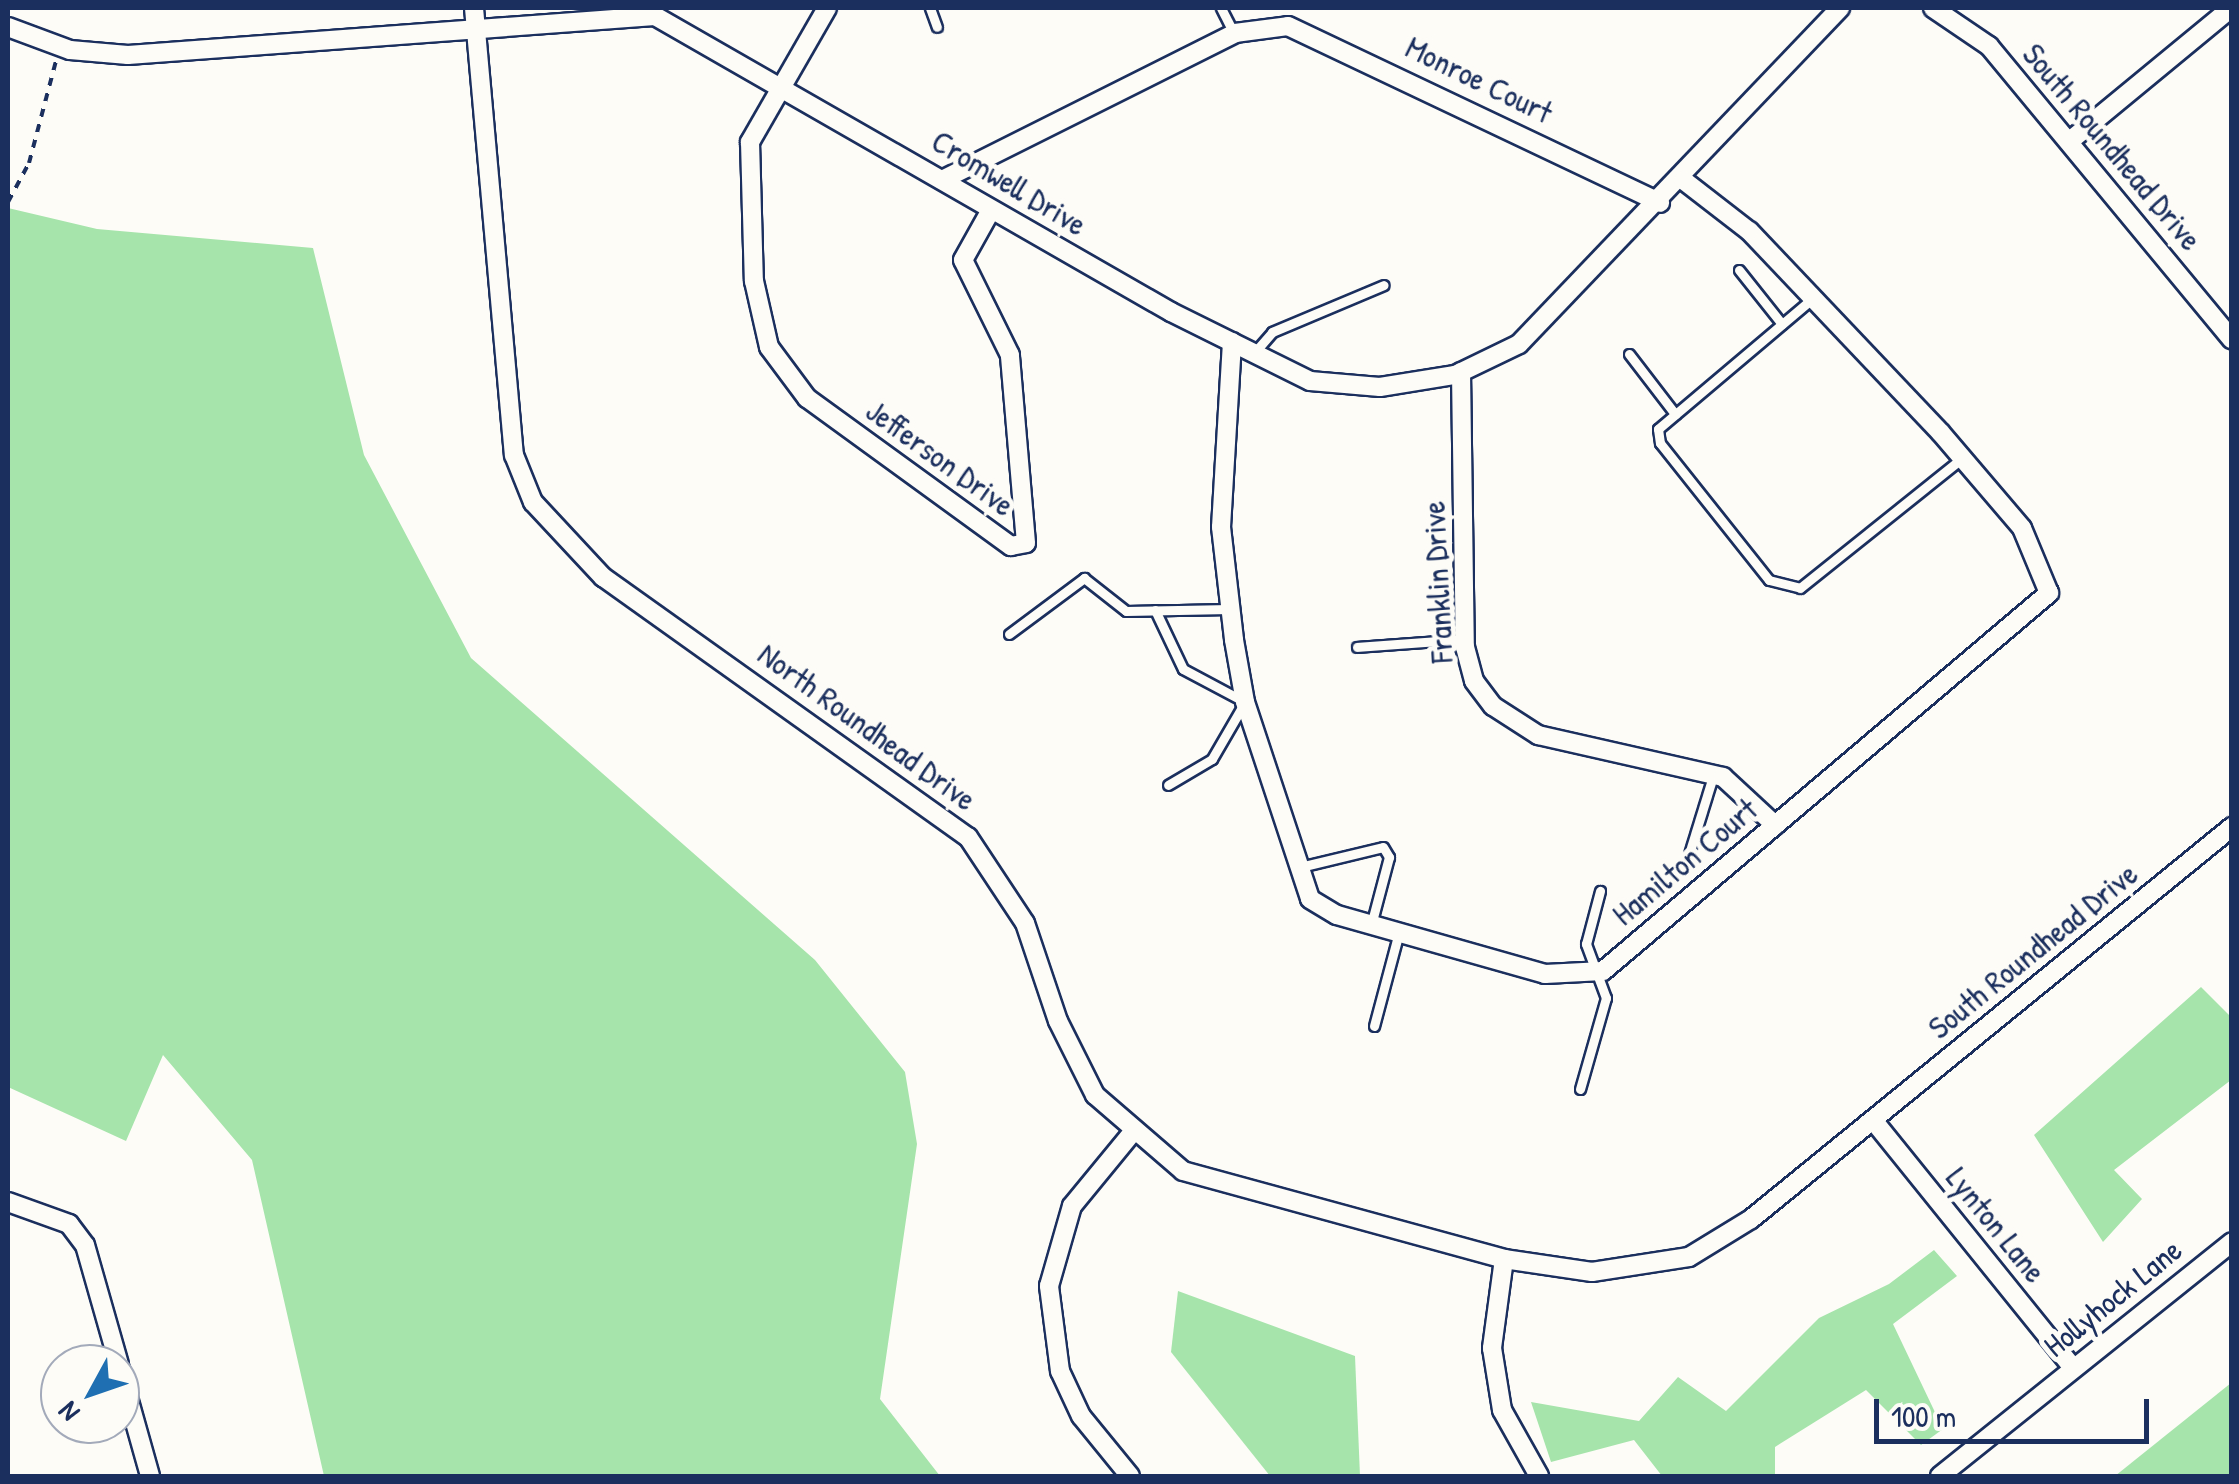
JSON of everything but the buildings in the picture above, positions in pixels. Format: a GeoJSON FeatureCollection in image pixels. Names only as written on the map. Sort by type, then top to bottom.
{"type":"FeatureCollection","features":[{"type":"Feature","properties":{"kind":"street"},"geometry":{"type":"LineString","coordinates":[[472,29],[474,8]]}},
{"type":"Feature","properties":{"kind":"street"},"geometry":{"type":"LineString","coordinates":[[781,84],[827,8]]}},
{"type":"Feature","properties":{"kind":"street","name":"Cromwell Drive"},"geometry":{"type":"LineString","coordinates":[[8,27],[59,46],[128,55],[655,16],[781,84],[991,210],[1232,342],[1328,382],[1380,387],[1462,372],[1519,344],[1684,180],[1840,8]]}},
{"type":"Feature","properties":{"kind":"street","name":"South Roundhead Drive"},"geometry":{"type":"LineString","coordinates":[[1933,8],[1989,46],[2071,140],[2232,340]]}},
{"type":"Feature","properties":{"kind":"street"},"geometry":{"type":"LineString","coordinates":[[2071,140],[2231,8]]}},
{"type":"Feature","properties":{"kind":"street","name":"Monroe Court"},"geometry":{"type":"LineString","coordinates":[[942,180],[1234,34],[1288,26],[1311,32],[1660,203]]}},
{"type":"Feature","properties":{"kind":"street","name":"North Roundhead Drive"},"geometry":{"type":"LineString","coordinates":[[472,29],[514,455],[534,502],[604,578],[968,837],[1025,924],[1085,1078],[1132,1134],[1183,1171],[1228,1186],[1504,1259],[1592,1272],[1688,1257],[1751,1219],[1873,1120]]}},
{"type":"Feature","properties":{"kind":"street","name":"Jefferson Drive"},"geometry":{"type":"LineString","coordinates":[[781,84],[750,142],[754,281],[769,347],[808,398],[1011,546],[1026,544],[1010,355],[963,260],[991,210]]}},
{"type":"Feature","properties":{"kind":"street","name":"Hamilton Court"},"geometry":{"type":"LineString","coordinates":[[1596,972],[2049,593],[2022,528],[1962,458],[1749,232],[1684,180]]}},
{"type":"Feature","properties":{"kind":"street"},"geometry":{"type":"LineString","coordinates":[[1232,342],[1222,527],[1230,609],[1245,702],[1294,868],[1310,899],[1371,925],[1546,974],[1596,972]]}},
{"type":"Feature","properties":{"kind":"street","name":"Franklin Drive"},"geometry":{"type":"LineString","coordinates":[[1462,372],[1464,639],[1474,681],[1494,706],[1538,736],[1713,775],[1749,794],[1775,825]]}},
{"type":"Feature","properties":{"kind":"street","name":"South Roundhead Drive"},"geometry":{"type":"LineString","coordinates":[[1873,1120],[2232,828]]}},
{"type":"Feature","properties":{"kind":"street","name":"Lynton Lane"},"geometry":{"type":"LineString","coordinates":[[1873,1120],[2073,1368]]}},
{"type":"Feature","properties":{"kind":"street"},"geometry":{"type":"LineString","coordinates":[[1130,1476],[1081,1416],[1060,1371],[1049,1286],[1072,1206],[1132,1134]]}},
{"type":"Feature","properties":{"kind":"street"},"geometry":{"type":"LineString","coordinates":[[8,1202],[68,1224],[85,1245],[113,1344]]}},
{"type":"Feature","properties":{"kind":"street","name":"Hollyhock Lane"},"geometry":{"type":"LineString","coordinates":[[1940,1476],[2232,1242]]}},
{"type":"Feature","properties":{"kind":"street"},"geometry":{"type":"LineString","coordinates":[[1504,1259],[1492,1348],[1502,1410],[1539,1476]]}},
{"type":"Feature","properties":{"kind":"street"},"geometry":{"type":"LineString","coordinates":[[140,1441],[150,1476]]}},
{"type":"Feature","properties":{"kind":"lane"},"geometry":{"type":"LineString","coordinates":[[930,8],[937,27]]}},
{"type":"Feature","properties":{"kind":"lane"},"geometry":{"type":"LineString","coordinates":[[1221,8],[1234,34]]}},
{"type":"Feature","properties":{"kind":"lane"},"geometry":{"type":"LineString","coordinates":[[1739,270],[1782,324]]}},
{"type":"Feature","properties":{"kind":"lane"},"geometry":{"type":"LineString","coordinates":[[1254,353],[1272,332],[1384,285]]}},
{"type":"Feature","properties":{"kind":"lane"},"geometry":{"type":"LineString","coordinates":[[1812,298],[1658,430],[1660,443],[1769,580],[1800,588],[1962,458]]}},
{"type":"Feature","properties":{"kind":"lane"},"geometry":{"type":"LineString","coordinates":[[1629,354],[1675,414]]}},
{"type":"Feature","properties":{"kind":"lane"},"geometry":{"type":"LineString","coordinates":[[1008,634],[1084,578],[1126,611],[1230,609]]}},
{"type":"Feature","properties":{"kind":"lane"},"geometry":{"type":"LineString","coordinates":[[1154,610],[1184,669],[1245,702],[1212,760],[1168,786]]}},
{"type":"Feature","properties":{"kind":"lane"},"geometry":{"type":"LineString","coordinates":[[1357,646],[1464,639]]}},
{"type":"Feature","properties":{"kind":"lane"},"geometry":{"type":"LineString","coordinates":[[1689,854],[1713,775]]}},
{"type":"Feature","properties":{"kind":"lane"},"geometry":{"type":"LineString","coordinates":[[1294,868],[1383,848],[1389,857],[1371,925]]}},
{"type":"Feature","properties":{"kind":"lane"},"geometry":{"type":"LineString","coordinates":[[1580,1089],[1605,1009],[1586,944],[1600,891]]}},
{"type":"Feature","properties":{"kind":"lane"},"geometry":{"type":"LineString","coordinates":[[1374,1026],[1398,932]]}},
{"type":"Feature","properties":{"kind":"path"},"geometry":{"type":"LineString","coordinates":[[8,202],[41,129],[59,46]]}},
{"type":"Feature","properties":{"kind":"green space"},"geometry":{"type":"Polygon","coordinates":[[[8,208],[97,229],[313,248],[364,455],[471,658],[815,960],[905,1072],[917,1144],[880,1399],[940,1476],[324,1476],[252,1160],[163,1055],[126,1141],[8,1087],[8,208]]]}},
{"type":"Feature","properties":{"kind":"green space"},"geometry":{"type":"Polygon","coordinates":[[[2201,987],[2231,1017],[2231,1080],[2114,1170],[2142,1199],[2103,1242],[2034,1135],[2201,987]]]}},
{"type":"Feature","properties":{"kind":"green space"},"geometry":{"type":"Polygon","coordinates":[[[1934,1250],[1957,1276],[1893,1324],[1943,1429],[1921,1445],[1866,1390],[1775,1447],[1775,1476],[1662,1476],[1634,1440],[1551,1462],[1531,1402],[1639,1421],[1678,1377],[1726,1411],[1819,1318],[1889,1284],[1934,1250]]]}},
{"type":"Feature","properties":{"kind":"green space"},"geometry":{"type":"Polygon","coordinates":[[[1178,1291],[1355,1356],[1360,1476],[1270,1476],[1171,1352],[1178,1291]]]}},
{"type":"Feature","properties":{"kind":"green space"},"geometry":{"type":"Polygon","coordinates":[[[2231,1383],[2231,1476],[2115,1476],[2231,1383]]]}}]}
